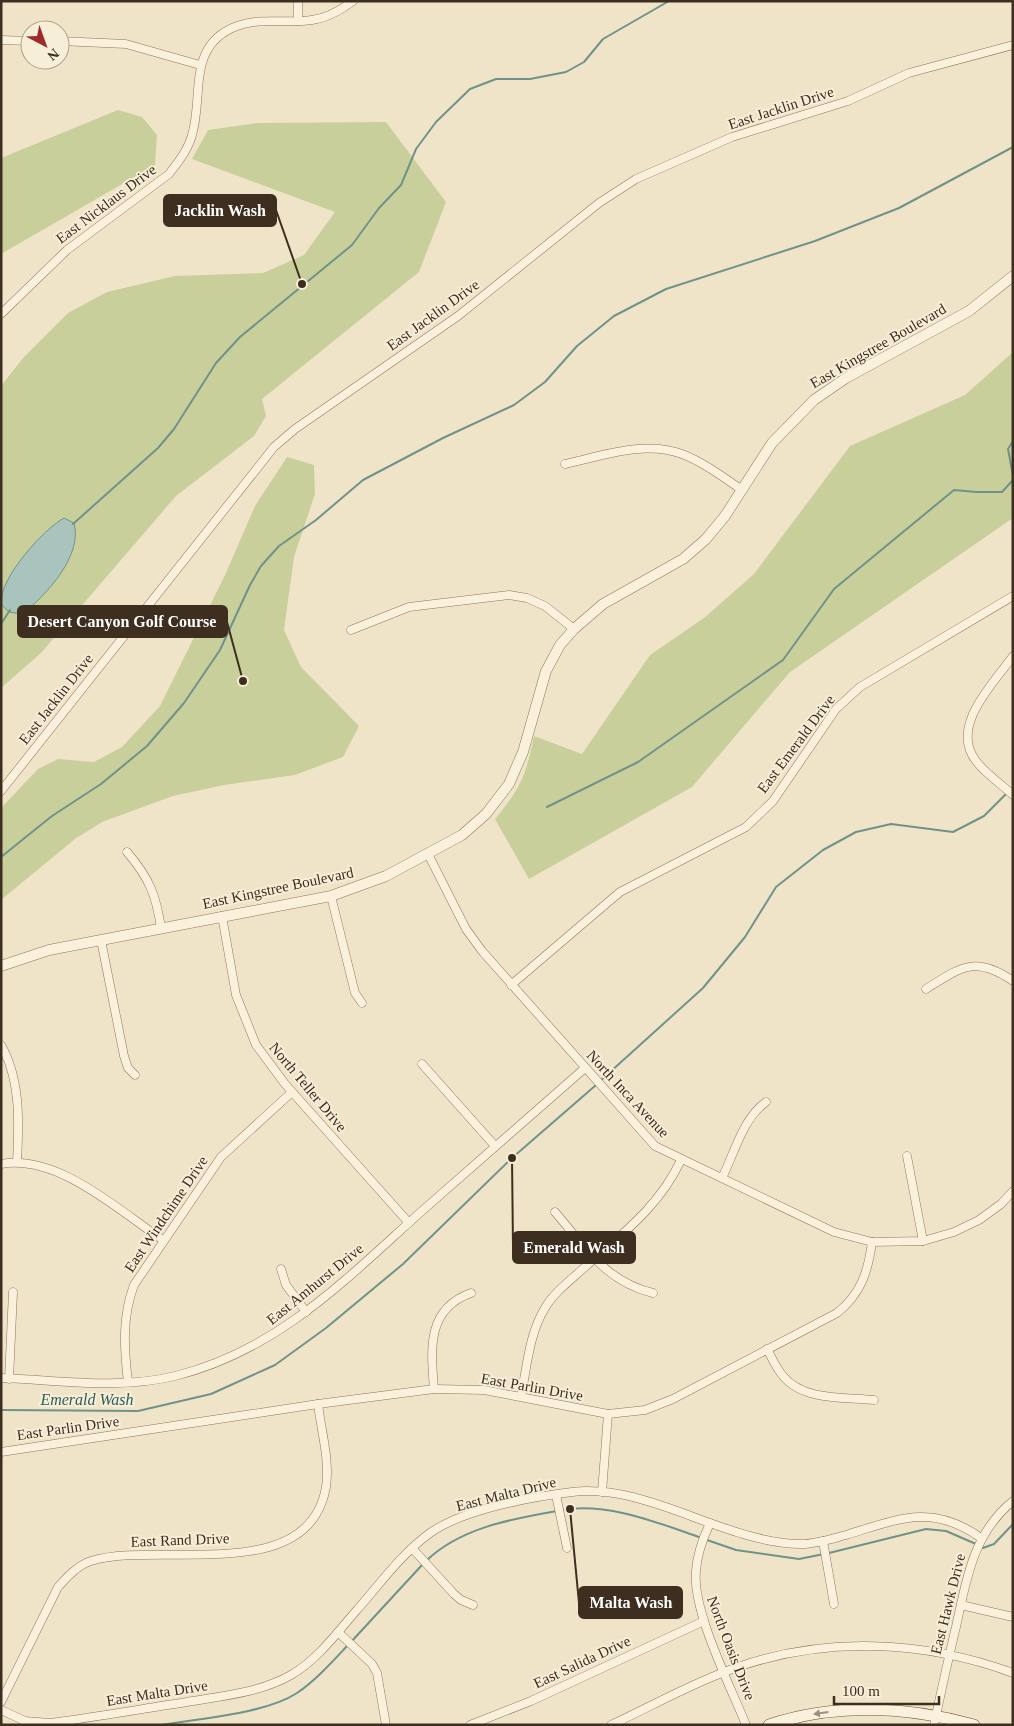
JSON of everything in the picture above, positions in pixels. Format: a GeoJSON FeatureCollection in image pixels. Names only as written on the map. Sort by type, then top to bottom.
{"type":"FeatureCollection","features":[{"type":"Feature","properties":{"kind":"main road"},"geometry":{"type":"LineString","coordinates":[[769,1725],[802,1716],[840,1711],[879,1709],[935,1720],[974,1725]]}},
{"type":"Feature","properties":{"kind":"street"},"geometry":{"type":"LineString","coordinates":[[298,1],[298,21]]}},
{"type":"Feature","properties":{"kind":"street","name":"East Nicklaus Drive"},"geometry":{"type":"LineString","coordinates":[[1,314],[67,250],[169,174],[192,136],[200,65],[210,46],[236,26],[262,21],[298,21],[322,18],[353,1]]}},
{"type":"Feature","properties":{"kind":"street"},"geometry":{"type":"LineString","coordinates":[[1,40],[20,41]]}},
{"type":"Feature","properties":{"kind":"street"},"geometry":{"type":"LineString","coordinates":[[70,42],[132,45],[200,65]]}},
{"type":"Feature","properties":{"kind":"street","name":"East Jacklin Drive"},"geometry":{"type":"LineString","coordinates":[[1,791],[274,447],[290,432],[458,316],[599,202],[636,179],[732,137],[848,101],[909,73],[1013,45]]}},
{"type":"Feature","properties":{"kind":"street","name":"East Kingstree Boulevard"},"geometry":{"type":"LineString","coordinates":[[1,966],[49,950],[331,896],[372,882],[428,854],[471,828],[503,793],[523,752],[546,672],[560,646],[574,629],[603,604],[692,552],[717,527],[779,434],[814,400],[846,378],[968,311],[1013,276]]}},
{"type":"Feature","properties":{"kind":"street"},"geometry":{"type":"LineString","coordinates":[[565,464],[632,449],[663,449],[684,455],[742,490]]}},
{"type":"Feature","properties":{"kind":"street"},"geometry":{"type":"LineString","coordinates":[[351,630],[409,607],[509,595],[527,598],[545,606],[574,629]]}},
{"type":"Feature","properties":{"kind":"street","name":"East Emerald Drive"},"geometry":{"type":"LineString","coordinates":[[511,985],[620,892],[746,827],[772,801],[836,709],[860,686],[1013,596]]}},
{"type":"Feature","properties":{"kind":"street"},"geometry":{"type":"LineString","coordinates":[[1013,656],[977,705],[969,725],[971,752],[976,761],[1013,795]]}},
{"type":"Feature","properties":{"kind":"street"},"geometry":{"type":"LineString","coordinates":[[127,852],[144,873],[153,889],[161,928]]}},
{"type":"Feature","properties":{"kind":"street","name":"North Inca Avenue"},"geometry":{"type":"LineString","coordinates":[[428,854],[466,929],[511,985],[655,1146],[834,1232],[872,1242],[923,1241],[954,1232],[979,1220],[1001,1204],[1013,1192]]}},
{"type":"Feature","properties":{"kind":"street"},"geometry":{"type":"LineString","coordinates":[[331,896],[355,993],[362,1003]]}},
{"type":"Feature","properties":{"kind":"street","name":"North Teller Drive"},"geometry":{"type":"LineString","coordinates":[[222,916],[236,995],[247,1026],[266,1060],[292,1092],[409,1223]]}},
{"type":"Feature","properties":{"kind":"street"},"geometry":{"type":"LineString","coordinates":[[101,940],[124,1056],[128,1068],[134,1075]]}},
{"type":"Feature","properties":{"kind":"street"},"geometry":{"type":"LineString","coordinates":[[926,989],[946,976],[969,967],[982,965],[994,968],[1013,980]]}},
{"type":"Feature","properties":{"kind":"street"},"geometry":{"type":"LineString","coordinates":[[1,1045],[13,1072],[17,1093],[17,1162]]}},
{"type":"Feature","properties":{"kind":"street"},"geometry":{"type":"LineString","coordinates":[[422,1064],[495,1146]]}},
{"type":"Feature","properties":{"kind":"street","name":"East Amhurst Drive"},"geometry":{"type":"LineString","coordinates":[[5,1379],[113,1384],[174,1376],[216,1363],[266,1340],[306,1312],[585,1068]]}},
{"type":"Feature","properties":{"kind":"street","name":"East Windchime Drive"},"geometry":{"type":"LineString","coordinates":[[128,1382],[125,1332],[128,1301],[138,1278],[221,1157],[292,1092]]}},
{"type":"Feature","properties":{"kind":"street"},"geometry":{"type":"LineString","coordinates":[[722,1178],[754,1112],[766,1102]]}},
{"type":"Feature","properties":{"kind":"street"},"geometry":{"type":"LineString","coordinates":[[906,1156],[923,1241]]}},
{"type":"Feature","properties":{"kind":"street"},"geometry":{"type":"LineString","coordinates":[[521,1396],[532,1338],[540,1316],[553,1296],[659,1198],[670,1183],[681,1160]]}},
{"type":"Feature","properties":{"kind":"street"},"geometry":{"type":"LineString","coordinates":[[1,1164],[17,1162],[43,1166],[65,1174],[163,1240]]}},
{"type":"Feature","properties":{"kind":"street"},"geometry":{"type":"LineString","coordinates":[[555,1212],[618,1281],[638,1290],[653,1293]]}},
{"type":"Feature","properties":{"kind":"street","name":"East Parlin Drive"},"geometry":{"type":"LineString","coordinates":[[1,1452],[318,1404],[434,1389],[484,1390],[608,1414],[645,1410],[672,1399],[837,1313],[847,1305],[857,1292],[869,1268],[872,1242]]}},
{"type":"Feature","properties":{"kind":"street"},"geometry":{"type":"LineString","coordinates":[[281,1269],[286,1286],[306,1312]]}},
{"type":"Feature","properties":{"kind":"street"},"geometry":{"type":"LineString","coordinates":[[5,1379],[13,1292]]}},
{"type":"Feature","properties":{"kind":"street"},"geometry":{"type":"LineString","coordinates":[[434,1389],[432,1341],[436,1325],[446,1308],[462,1296],[471,1293]]}},
{"type":"Feature","properties":{"kind":"street"},"geometry":{"type":"LineString","coordinates":[[767,1349],[783,1376],[800,1390],[874,1400]]}},
{"type":"Feature","properties":{"kind":"street","name":"East Rand Drive"},"geometry":{"type":"LineString","coordinates":[[1,1702],[58,1587],[69,1574],[89,1562],[120,1556],[256,1551],[281,1544],[294,1537],[314,1515],[326,1488],[327,1473],[318,1404]]}},
{"type":"Feature","properties":{"kind":"street"},"geometry":{"type":"LineString","coordinates":[[602,1492],[608,1414]]}},
{"type":"Feature","properties":{"kind":"street","name":"East Malta Drive"},"geometry":{"type":"LineString","coordinates":[[1,1710],[25,1721],[50,1723],[239,1693],[279,1682],[302,1668],[338,1632],[412,1548],[438,1528],[463,1516],[556,1495],[574,1492],[602,1492],[626,1495],[780,1543],[805,1544],[823,1542],[896,1519],[922,1516],[949,1520],[966,1527],[981,1538]]}},
{"type":"Feature","properties":{"kind":"street"},"geometry":{"type":"LineString","coordinates":[[556,1495],[567,1548]]}},
{"type":"Feature","properties":{"kind":"street","name":"East Hawk Drive"},"geometry":{"type":"LineString","coordinates":[[935,1720],[970,1565],[981,1538],[1002,1510],[1013,1501]]}},
{"type":"Feature","properties":{"kind":"street","name":"North Oasis Drive"},"geometry":{"type":"LineString","coordinates":[[710,1522],[696,1571],[696,1593],[704,1621],[746,1725]]}},
{"type":"Feature","properties":{"kind":"street"},"geometry":{"type":"LineString","coordinates":[[823,1542],[834,1604]]}},
{"type":"Feature","properties":{"kind":"street"},"geometry":{"type":"LineString","coordinates":[[412,1548],[454,1594],[474,1605]]}},
{"type":"Feature","properties":{"kind":"street"},"geometry":{"type":"LineString","coordinates":[[961,1605],[1013,1617]]}},
{"type":"Feature","properties":{"kind":"street","name":"East Salida Drive"},"geometry":{"type":"LineString","coordinates":[[470,1725],[531,1701],[704,1621]]}},
{"type":"Feature","properties":{"kind":"street"},"geometry":{"type":"LineString","coordinates":[[338,1632],[372,1664],[377,1673],[386,1725]]}},
{"type":"Feature","properties":{"kind":"street"},"geometry":{"type":"LineString","coordinates":[[611,1725],[725,1672],[786,1654],[824,1647],[889,1646],[949,1654],[975,1660],[1013,1673]]}},
{"type":"Feature","properties":{"kind":"green space"},"geometry":{"type":"Polygon","coordinates":[[[118,110],[142,117],[157,135],[155,165],[1,254],[1,158],[118,110]]]}},
{"type":"Feature","properties":{"kind":"green space"},"geometry":{"type":"Polygon","coordinates":[[[386,122],[446,202],[419,272],[262,399],[266,416],[254,436],[176,496],[41,653],[1,688],[1,386],[23,358],[68,313],[107,292],[175,276],[263,273],[304,255],[335,212],[192,159],[208,130],[258,123],[386,122]]]}},
{"type":"Feature","properties":{"kind":"green space"},"geometry":{"type":"Polygon","coordinates":[[[1013,352],[1013,518],[790,672],[692,787],[529,879],[495,819],[517,789],[525,771],[534,736],[582,754],[650,655],[704,618],[754,574],[850,446],[965,395],[1013,352]]]}},
{"type":"Feature","properties":{"kind":"green space"},"geometry":{"type":"Polygon","coordinates":[[[287,457],[314,465],[315,494],[294,557],[284,630],[301,667],[359,726],[343,757],[295,775],[224,785],[173,796],[102,822],[75,839],[1,900],[1,808],[38,769],[58,759],[94,762],[122,747],[160,706],[225,575],[255,506],[287,457]]]}},
{"type":"Feature","properties":{"kind":"water"},"geometry":{"type":"Polygon","coordinates":[[[64,518],[74,523],[75,535],[73,548],[61,573],[42,596],[22,614],[9,612],[1,603],[3,592],[15,568],[35,543],[64,518]]]}},
{"type":"Feature","properties":{"kind":"waterway"},"geometry":{"type":"LineString","coordinates":[[73,524],[158,448],[174,429],[216,363],[240,337],[352,245],[379,208],[401,185],[416,149],[436,122],[470,89],[496,79],[530,79],[566,72],[584,62],[603,39],[669,1]]}},
{"type":"Feature","properties":{"kind":"waterway"},"geometry":{"type":"LineString","coordinates":[[1,857],[52,816],[101,784],[147,746],[184,703],[220,650],[250,585],[261,566],[279,546],[316,520],[363,480],[443,438],[514,405],[545,382],[577,346],[614,316],[666,289],[815,241],[899,208],[1013,147]]}},
{"type":"Feature","properties":{"kind":"waterway"},"geometry":{"type":"LineString","coordinates":[[1013,441],[1008,449],[1013,476]]}},
{"type":"Feature","properties":{"kind":"waterway"},"geometry":{"type":"LineString","coordinates":[[547,807],[638,762],[783,660],[834,589],[954,490],[1002,492],[1013,480]]}},
{"type":"Feature","properties":{"kind":"waterway"},"geometry":{"type":"LineString","coordinates":[[1,624],[10,610]]}},
{"type":"Feature","properties":{"kind":"waterway","name":"Emerald Wash"},"geometry":{"type":"LineString","coordinates":[[599,1082],[703,988],[745,937],[776,887],[823,850],[856,832],[891,824],[953,832],[984,816],[1007,793]]}},
{"type":"Feature","properties":{"kind":"waterway","name":"Emerald Wash"},"geometry":{"type":"LineString","coordinates":[[1,1410],[138,1411],[211,1394],[275,1365],[326,1328],[403,1264],[512,1158],[596,1085]]}},
{"type":"Feature","properties":{"kind":"waterway"},"geometry":{"type":"LineString","coordinates":[[561,1510],[579,1508],[615,1511],[651,1520],[702,1538]]}},
{"type":"Feature","properties":{"kind":"waterway"},"geometry":{"type":"LineString","coordinates":[[426,1561],[454,1540],[470,1533],[504,1522],[557,1511]]}},
{"type":"Feature","properties":{"kind":"waterway"},"geometry":{"type":"LineString","coordinates":[[980,1546],[983,1548],[994,1544],[1013,1524]]}},
{"type":"Feature","properties":{"kind":"waterway"},"geometry":{"type":"LineString","coordinates":[[829,1553],[926,1529],[946,1531],[976,1544]]}},
{"type":"Feature","properties":{"kind":"waterway"},"geometry":{"type":"LineString","coordinates":[[707,1540],[736,1550],[799,1559],[824,1554]]}},
{"type":"Feature","properties":{"kind":"waterway"},"geometry":{"type":"LineString","coordinates":[[351,1642],[422,1565]]}},
{"type":"Feature","properties":{"kind":"waterway"},"geometry":{"type":"LineString","coordinates":[[162,1725],[250,1711],[284,1700],[311,1682],[348,1645]]}},
{"type":"Feature","properties":{"kind":"place","name":"Jacklin Wash"},"geometry":{"type":"Point","coordinates":[302,284]}},
{"type":"Feature","properties":{"kind":"place","name":"Desert Canyon Golf Course"},"geometry":{"type":"Point","coordinates":[243,681]}},
{"type":"Feature","properties":{"kind":"place","name":"Emerald Wash"},"geometry":{"type":"Point","coordinates":[512,1158]}},
{"type":"Feature","properties":{"kind":"place","name":"Malta Wash"},"geometry":{"type":"Point","coordinates":[570,1509]}}]}
